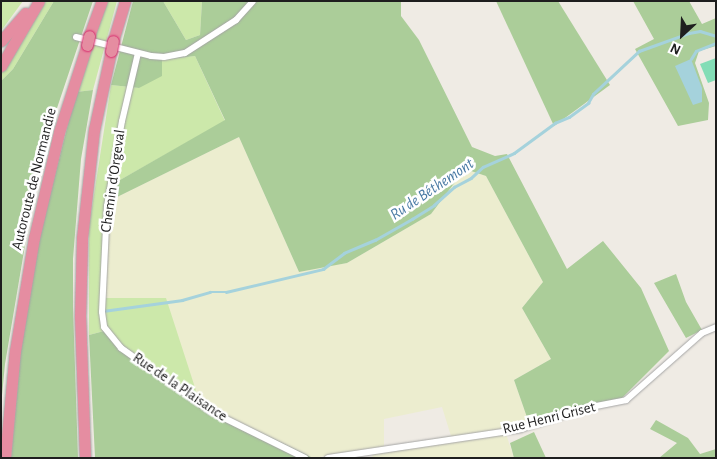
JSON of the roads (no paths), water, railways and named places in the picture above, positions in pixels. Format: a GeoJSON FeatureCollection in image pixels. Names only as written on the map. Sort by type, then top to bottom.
{"type":"FeatureCollection","features":[{"type":"Feature","properties":{"kind":"highway"},"geometry":{"type":"LineString","coordinates":[[1,41],[34,1]]}},
{"type":"Feature","properties":{"kind":"highway"},"geometry":{"type":"LineString","coordinates":[[1,66],[39,1]]}},
{"type":"Feature","properties":{"kind":"highway","name":"Autoroute de Normandie"},"geometry":{"type":"LineString","coordinates":[[5,458],[16,351],[34,238],[59,132],[102,1]]}},
{"type":"Feature","properties":{"kind":"highway"},"geometry":{"type":"LineString","coordinates":[[85,458],[80,317],[82,238],[94,130],[124,1]]}},
{"type":"Feature","properties":{"kind":"street"},"geometry":{"type":"LineString","coordinates":[[76,38],[138,53],[164,57],[185,53],[236,20],[253,1]]}},
{"type":"Feature","properties":{"kind":"street","name":"Chemin d'Orgeval"},"geometry":{"type":"LineString","coordinates":[[102,312],[107,206],[122,122],[138,53]]}},
{"type":"Feature","properties":{"kind":"street","name":"Rue de la Plaisance"},"geometry":{"type":"LineString","coordinates":[[102,312],[104,327],[121,348],[210,410],[304,458]]}},
{"type":"Feature","properties":{"kind":"street","name":"Rue Henri Griset"},"geometry":{"type":"LineString","coordinates":[[328,458],[521,429],[591,407],[626,400],[702,333],[716,328]]}},
{"type":"Feature","properties":{"kind":"water"},"geometry":{"type":"Polygon","coordinates":[[[691,59],[702,88],[702,102],[693,105],[675,66],[691,59]]]}},
{"type":"Feature","properties":{"kind":"waterway","name":"Ru de Béthemont"},"geometry":{"type":"LineString","coordinates":[[103,311],[182,300],[210,292],[226,292],[323,269],[344,253],[375,240],[412,219],[434,205],[454,187],[471,178],[483,167],[514,153],[555,123],[569,117],[588,103],[593,94],[639,51],[689,33],[700,31],[716,36]]}},
{"type":"Feature","properties":{"kind":"waterway"},"geometry":{"type":"LineString","coordinates":[[691,59],[696,51],[716,43]]}}]}
